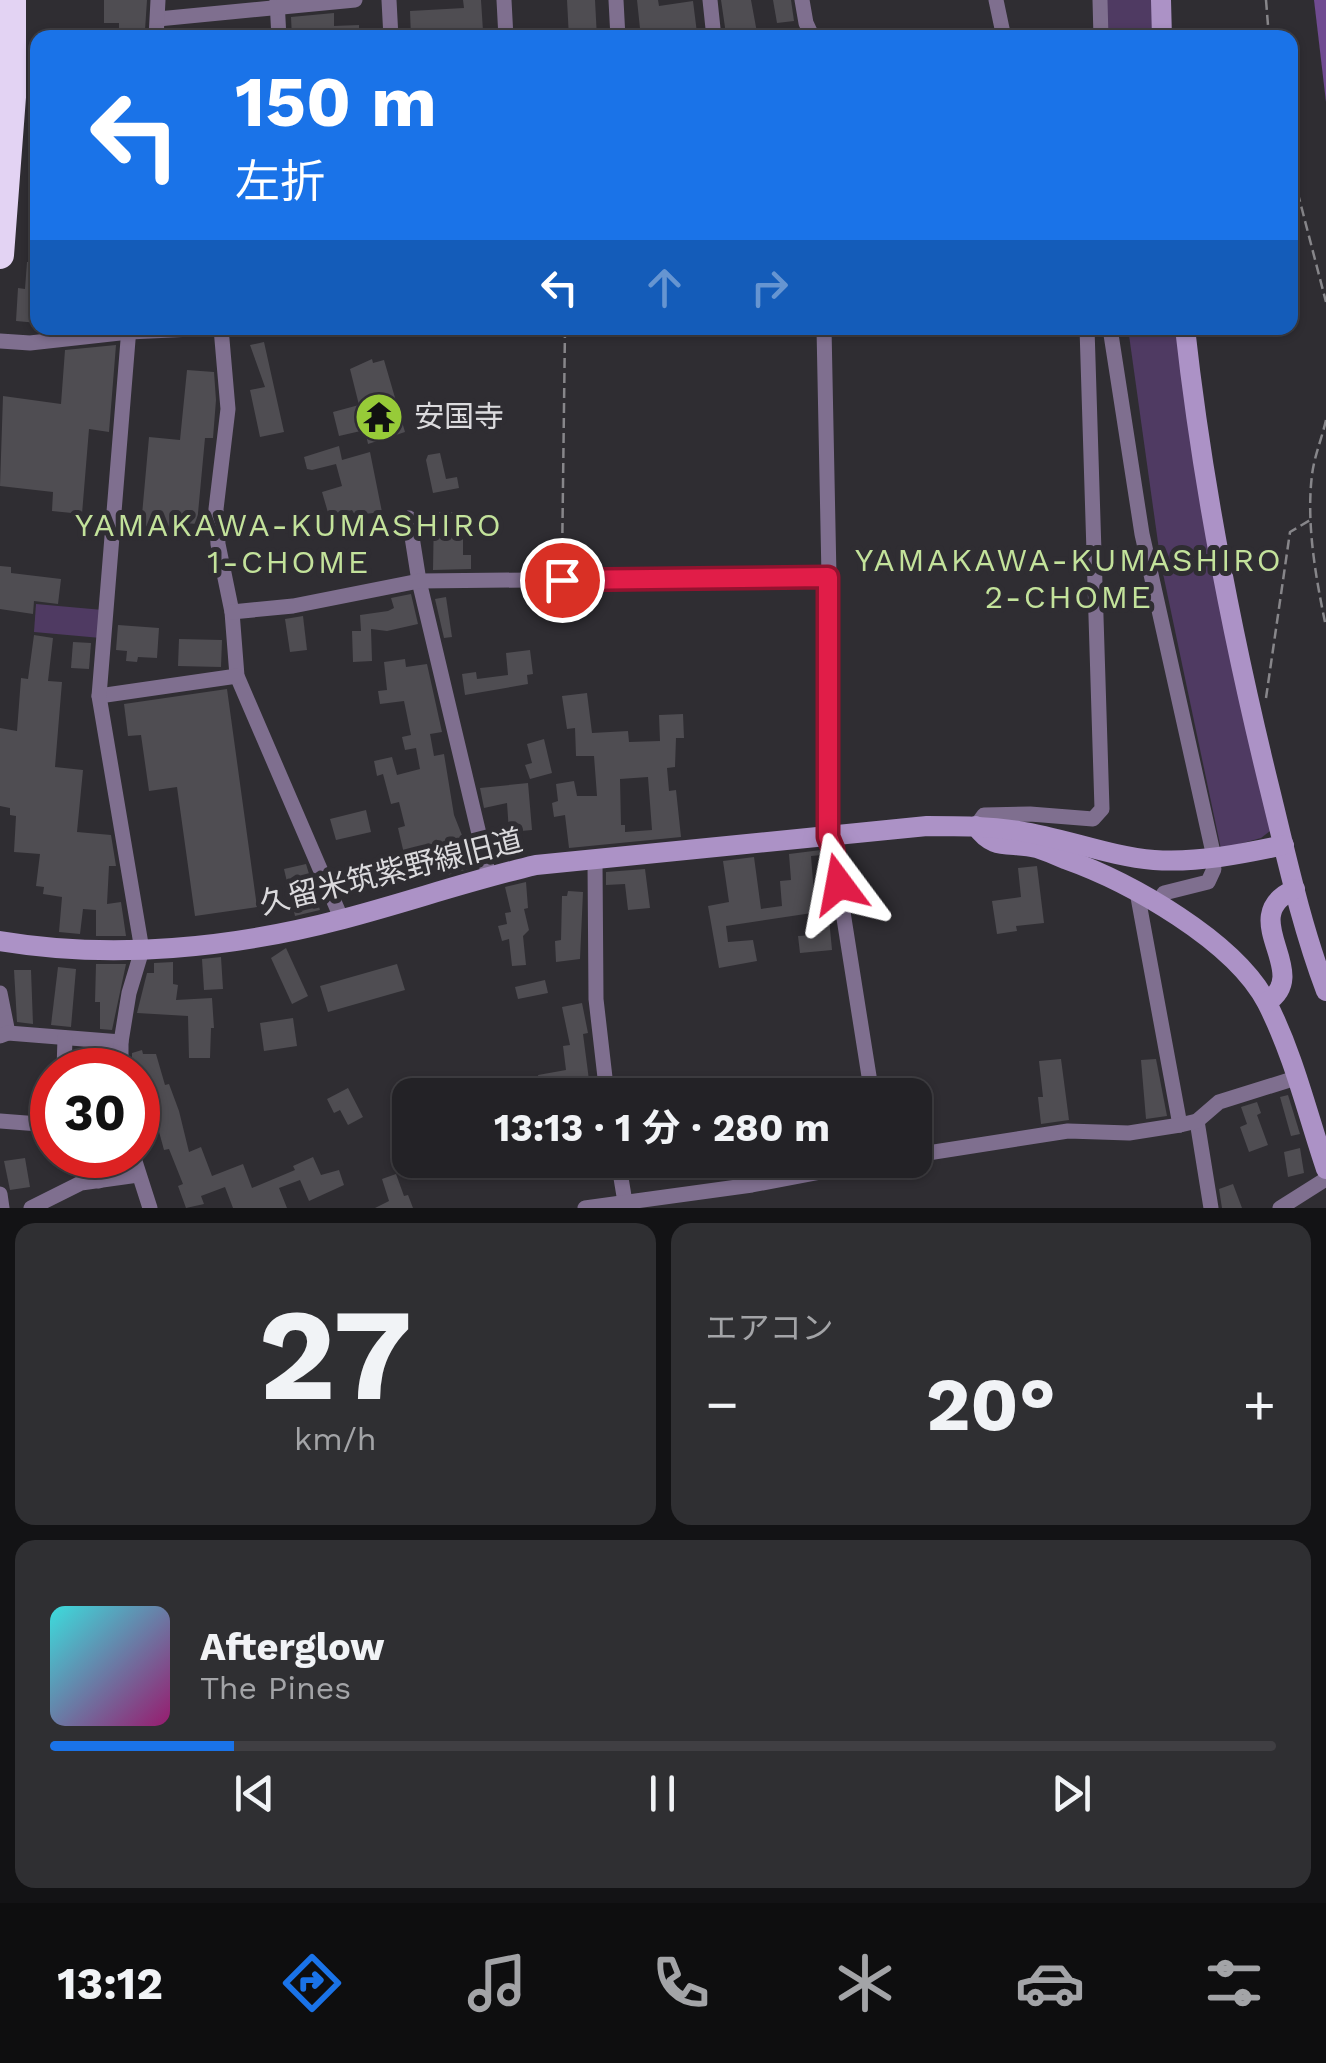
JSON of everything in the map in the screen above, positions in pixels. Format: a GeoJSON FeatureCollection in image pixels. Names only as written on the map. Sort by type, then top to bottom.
{"type":"FeatureCollection","features":[{"type":"Feature","properties":{"kind":"highway"},"geometry":{"type":"LineString","coordinates":[[0,256],[12,97],[12,0]]}},
{"type":"Feature","properties":{"kind":"street"},"geometry":{"type":"LineString","coordinates":[[157,30],[158,0]]}},
{"type":"Feature","properties":{"kind":"street"},"geometry":{"type":"LineString","coordinates":[[158,19],[278,3],[355,0]]}},
{"type":"Feature","properties":{"kind":"street"},"geometry":{"type":"LineString","coordinates":[[389,0],[391,30]]}},
{"type":"Feature","properties":{"kind":"street"},"geometry":{"type":"LineString","coordinates":[[504,0],[506,30]]}},
{"type":"Feature","properties":{"kind":"street"},"geometry":{"type":"LineString","coordinates":[[616,0],[618,30]]}},
{"type":"Feature","properties":{"kind":"street"},"geometry":{"type":"LineString","coordinates":[[710,0],[713,30]]}},
{"type":"Feature","properties":{"kind":"street"},"geometry":{"type":"LineString","coordinates":[[802,0],[810,30]]}},
{"type":"Feature","properties":{"kind":"street"},"geometry":{"type":"LineString","coordinates":[[996,0],[1002,30]]}},
{"type":"Feature","properties":{"kind":"street"},"geometry":{"type":"LineString","coordinates":[[1100,0],[1100,30]]}},
{"type":"Feature","properties":{"kind":"street"},"geometry":{"type":"LineString","coordinates":[[1161,0],[1162,30]]}},
{"type":"Feature","properties":{"kind":"street"},"geometry":{"type":"LineString","coordinates":[[278,3],[280,30]]}},
{"type":"Feature","properties":{"kind":"street"},"geometry":{"type":"LineString","coordinates":[[0,341],[30,343],[91,335]]}},
{"type":"Feature","properties":{"kind":"street"},"geometry":{"type":"LineString","coordinates":[[121,1048],[142,950],[99,696],[129,335]]}},
{"type":"Feature","properties":{"kind":"street"},"geometry":{"type":"LineString","coordinates":[[218,335],[228,410],[216,509],[218,544],[232,612],[238,676],[342,920]]}},
{"type":"Feature","properties":{"kind":"street"},"geometry":{"type":"LineString","coordinates":[[824,335],[828,837],[869,1078]]}},
{"type":"Feature","properties":{"kind":"street"},"geometry":{"type":"LineString","coordinates":[[976,826],[984,815],[1093,819],[1102,809],[1087,335]]}},
{"type":"Feature","properties":{"kind":"street"},"geometry":{"type":"LineString","coordinates":[[1111,335],[1142,534],[1212,848]]}},
{"type":"Feature","properties":{"kind":"street"},"geometry":{"type":"LineString","coordinates":[[1187,335],[1223,574],[1284,845],[1310,949],[1326,992]]}},
{"type":"Feature","properties":{"kind":"street"},"geometry":{"type":"LineString","coordinates":[[409,518],[420,581],[489,876]]}},
{"type":"Feature","properties":{"kind":"street"},"geometry":{"type":"LineString","coordinates":[[232,612],[293,606],[420,581],[828,577]]}},
{"type":"Feature","properties":{"kind":"street"},"geometry":{"type":"LineString","coordinates":[[99,696],[238,676]]}},
{"type":"Feature","properties":{"kind":"street","name":"久留米筑紫野線旧道"},"geometry":{"type":"LineString","coordinates":[[0,941],[28,946],[142,950],[221,944],[342,920],[536,865],[927,826],[1021,831],[1156,860],[1198,860],[1284,845]]}},
{"type":"Feature","properties":{"kind":"street","name":"久留米筑紫野線旧道"},"geometry":{"type":"LineString","coordinates":[[976,826],[984,838],[996,844],[1035,848],[1101,872],[1222,948],[1251,978],[1267,1002],[1299,1077],[1326,1169]]}},
{"type":"Feature","properties":{"kind":"street"},"geometry":{"type":"LineString","coordinates":[[595,862],[596,1000],[605,1078]]}},
{"type":"Feature","properties":{"kind":"street"},"geometry":{"type":"LineString","coordinates":[[1157,904],[1164,893],[1208,882],[1214,868]]}},
{"type":"Feature","properties":{"kind":"street"},"geometry":{"type":"LineString","coordinates":[[1267,1002],[1279,994],[1283,984],[1269,924],[1272,907],[1280,895],[1295,888]]}},
{"type":"Feature","properties":{"kind":"street"},"geometry":{"type":"LineString","coordinates":[[1138,892],[1211,1208]]}},
{"type":"Feature","properties":{"kind":"street"},"geometry":{"type":"LineString","coordinates":[[0,993],[4,1034],[121,1042]]}},
{"type":"Feature","properties":{"kind":"street"},"geometry":{"type":"LineString","coordinates":[[65,1038],[65,1048]]}},
{"type":"Feature","properties":{"kind":"street"},"geometry":{"type":"LineString","coordinates":[[932,1152],[1068,1131],[1129,1133],[1189,1123],[1218,1102],[1299,1077]]}},
{"type":"Feature","properties":{"kind":"street"},"geometry":{"type":"LineString","coordinates":[[0,1121],[30,1123]]}},
{"type":"Feature","properties":{"kind":"street"},"geometry":{"type":"LineString","coordinates":[[31,1208],[82,1183],[118,1178]]}},
{"type":"Feature","properties":{"kind":"street"},"geometry":{"type":"LineString","coordinates":[[139,1178],[150,1208]]}},
{"type":"Feature","properties":{"kind":"street"},"geometry":{"type":"LineString","coordinates":[[621,1178],[625,1205]]}},
{"type":"Feature","properties":{"kind":"street"},"geometry":{"type":"LineString","coordinates":[[584,1208],[789,1178]]}},
{"type":"Feature","properties":{"kind":"street"},"geometry":{"type":"LineString","coordinates":[[1280,1208],[1326,1179]]}},
{"type":"Feature","properties":{"kind":"street"},"geometry":{"type":"LineString","coordinates":[[0,1194],[2,1208]]}},
{"type":"Feature","properties":{"kind":"path"},"geometry":{"type":"LineString","coordinates":[[1266,0],[1268,30]]}},
{"type":"Feature","properties":{"kind":"path"},"geometry":{"type":"LineString","coordinates":[[1298,194],[1326,302]]}},
{"type":"Feature","properties":{"kind":"path"},"geometry":{"type":"LineString","coordinates":[[562,580],[565,335]]}},
{"type":"Feature","properties":{"kind":"path"},"geometry":{"type":"LineString","coordinates":[[1326,420],[1312,474],[1317,585],[1326,627]]}},
{"type":"Feature","properties":{"kind":"path"},"geometry":{"type":"LineString","coordinates":[[1266,698],[1290,532],[1312,519]]}},
{"type":"Feature","properties":{"kind":"shaded area"},"geometry":{"type":"Polygon","coordinates":[[[1104,0],[1154,0],[1155,30],[1105,30],[1104,0]]]}},
{"type":"Feature","properties":{"kind":"shaded area"},"geometry":{"type":"Polygon","coordinates":[[[1314,0],[1326,0],[1326,102],[1314,0]]]}},
{"type":"Feature","properties":{"kind":"shaded area"},"geometry":{"type":"Polygon","coordinates":[[[1129,335],[1178,335],[1274,828],[1261,838],[1221,849],[1161,564],[1129,335]]]}},
{"type":"Feature","properties":{"kind":"shaded area"},"geometry":{"type":"Polygon","coordinates":[[[36,604],[103,610],[101,638],[34,632],[36,604]]]}},
{"type":"Feature","properties":{"kind":"building"},"geometry":{"type":"Polygon","coordinates":[[[104,0],[147,0],[145,30],[119,30],[119,23],[104,23],[104,0]]]}},
{"type":"Feature","properties":{"kind":"building"},"geometry":{"type":"Polygon","coordinates":[[[463,0],[481,0],[483,30],[411,30],[410,11],[464,8],[463,0]]]}},
{"type":"Feature","properties":{"kind":"building"},"geometry":{"type":"Polygon","coordinates":[[[567,0],[595,0],[597,30],[569,30],[567,0]]]}},
{"type":"Feature","properties":{"kind":"building"},"geometry":{"type":"Polygon","coordinates":[[[637,0],[658,0],[659,6],[693,1],[697,30],[640,30],[637,0]]]}},
{"type":"Feature","properties":{"kind":"building"},"geometry":{"type":"Polygon","coordinates":[[[721,0],[751,0],[757,30],[725,30],[721,0]]]}},
{"type":"Feature","properties":{"kind":"building"},"geometry":{"type":"Polygon","coordinates":[[[773,0],[791,0],[794,21],[777,23],[773,0]]]}},
{"type":"Feature","properties":{"kind":"building"},"geometry":{"type":"Polygon","coordinates":[[[334,13],[334,26],[359,25],[359,30],[292,30],[291,17],[334,13]]]}},
{"type":"Feature","properties":{"kind":"building"},"geometry":{"type":"Polygon","coordinates":[[[30,262],[30,322],[16,321],[18,288],[25,289],[30,262]]]}},
{"type":"Feature","properties":{"kind":"building"},"geometry":{"type":"Polygon","coordinates":[[[264,342],[284,432],[260,437],[250,390],[265,387],[250,345],[264,342]]]}},
{"type":"Feature","properties":{"kind":"building"},"geometry":{"type":"Polygon","coordinates":[[[116,345],[109,432],[89,429],[82,514],[52,511],[53,492],[0,486],[3,396],[61,404],[65,350],[116,345]]]}},
{"type":"Feature","properties":{"kind":"building"},"geometry":{"type":"Polygon","coordinates":[[[372,359],[373,363],[384,360],[405,432],[368,444],[365,430],[339,436],[333,412],[359,405],[350,369],[372,359]]]}},
{"type":"Feature","properties":{"kind":"building"},"geometry":{"type":"Polygon","coordinates":[[[187,370],[214,372],[216,400],[213,438],[205,438],[197,524],[171,522],[170,528],[141,526],[149,437],[180,440],[187,370]]]}},
{"type":"Feature","properties":{"kind":"building"},"geometry":{"type":"Polygon","coordinates":[[[339,446],[342,460],[370,452],[382,512],[355,515],[352,510],[329,516],[322,492],[342,486],[336,464],[307,469],[304,457],[339,446]]]}},
{"type":"Feature","properties":{"kind":"building"},"geometry":{"type":"Polygon","coordinates":[[[440,453],[446,479],[457,477],[459,488],[433,493],[426,460],[428,455],[440,453]]]}},
{"type":"Feature","properties":{"kind":"building"},"geometry":{"type":"Polygon","coordinates":[[[434,512],[453,512],[453,522],[463,522],[463,555],[471,555],[471,569],[433,570],[434,512]]]}},
{"type":"Feature","properties":{"kind":"building"},"geometry":{"type":"Polygon","coordinates":[[[0,566],[11,567],[11,573],[61,579],[58,604],[34,601],[33,614],[0,609],[0,566]]]}},
{"type":"Feature","properties":{"kind":"building"},"geometry":{"type":"Polygon","coordinates":[[[411,594],[418,624],[387,631],[371,629],[372,661],[353,662],[352,631],[361,631],[360,615],[388,611],[394,608],[391,598],[411,594]]]}},
{"type":"Feature","properties":{"kind":"building"},"geometry":{"type":"Polygon","coordinates":[[[446,597],[452,637],[444,638],[435,599],[446,597]]]}},
{"type":"Feature","properties":{"kind":"building"},"geometry":{"type":"Polygon","coordinates":[[[303,616],[307,650],[290,652],[285,619],[303,616]]]}},
{"type":"Feature","properties":{"kind":"building"},"geometry":{"type":"Polygon","coordinates":[[[118,625],[159,628],[157,658],[126,661],[127,651],[116,650],[118,625]]]}},
{"type":"Feature","properties":{"kind":"building"},"geometry":{"type":"Polygon","coordinates":[[[34,635],[53,638],[48,681],[62,682],[55,767],[83,770],[77,832],[111,835],[116,866],[109,866],[107,904],[121,902],[126,936],[96,936],[96,910],[83,909],[80,934],[59,932],[62,897],[43,894],[44,887],[36,886],[40,854],[14,852],[16,816],[10,815],[10,808],[0,806],[0,728],[17,731],[21,678],[28,679],[34,635]]]}},
{"type":"Feature","properties":{"kind":"building"},"geometry":{"type":"Polygon","coordinates":[[[179,639],[222,640],[221,667],[178,666],[179,639]]]}},
{"type":"Feature","properties":{"kind":"building"},"geometry":{"type":"Polygon","coordinates":[[[73,642],[91,643],[89,669],[71,668],[73,642]]]}},
{"type":"Feature","properties":{"kind":"building"},"geometry":{"type":"Polygon","coordinates":[[[530,650],[533,674],[527,675],[528,684],[465,695],[462,674],[476,672],[477,679],[508,675],[506,653],[530,650]]]}},
{"type":"Feature","properties":{"kind":"building"},"geometry":{"type":"Polygon","coordinates":[[[405,659],[406,667],[427,664],[442,732],[430,734],[434,756],[444,754],[454,815],[467,848],[471,847],[475,867],[444,876],[438,850],[405,858],[398,828],[405,826],[399,802],[391,804],[383,774],[377,776],[374,761],[392,757],[397,775],[420,769],[416,748],[405,750],[402,737],[411,735],[404,701],[380,704],[378,691],[387,690],[384,662],[405,659]]]}},
{"type":"Feature","properties":{"kind":"building"},"geometry":{"type":"Polygon","coordinates":[[[227,689],[257,907],[195,916],[177,787],[149,791],[141,735],[128,736],[124,704],[227,689]]]}},
{"type":"Feature","properties":{"kind":"building"},"geometry":{"type":"Polygon","coordinates":[[[587,693],[592,733],[628,731],[629,742],[660,741],[659,715],[683,714],[684,738],[676,738],[675,767],[667,768],[669,791],[676,790],[681,837],[569,848],[565,815],[554,817],[552,803],[558,801],[556,784],[574,781],[577,796],[597,796],[594,756],[576,756],[575,728],[567,729],[562,696],[587,693]],[[648,777],[620,779],[621,825],[625,825],[625,832],[652,830],[648,777]]]}},
{"type":"Feature","properties":{"kind":"building"},"geometry":{"type":"Polygon","coordinates":[[[544,739],[552,773],[530,779],[525,765],[532,763],[527,744],[544,739]]]}},
{"type":"Feature","properties":{"kind":"building"},"geometry":{"type":"Polygon","coordinates":[[[528,783],[532,830],[509,832],[507,803],[484,808],[480,788],[528,783]]]}},
{"type":"Feature","properties":{"kind":"building"},"geometry":{"type":"Polygon","coordinates":[[[366,810],[371,832],[336,840],[330,819],[366,810]]]}},
{"type":"Feature","properties":{"kind":"building"},"geometry":{"type":"Polygon","coordinates":[[[821,850],[822,855],[811,856],[814,894],[819,894],[823,919],[829,918],[832,950],[800,953],[798,936],[814,935],[812,913],[726,926],[728,942],[753,940],[757,961],[719,968],[708,906],[729,902],[723,861],[754,857],[761,909],[782,906],[780,881],[791,880],[789,854],[821,850]]]}},
{"type":"Feature","properties":{"kind":"building"},"geometry":{"type":"Polygon","coordinates":[[[306,864],[320,910],[295,916],[284,869],[306,864]]]}},
{"type":"Feature","properties":{"kind":"building"},"geometry":{"type":"Polygon","coordinates":[[[1037,866],[1044,923],[1016,926],[1017,931],[997,934],[992,901],[1021,897],[1018,868],[1037,866]]]}},
{"type":"Feature","properties":{"kind":"building"},"geometry":{"type":"Polygon","coordinates":[[[645,869],[650,908],[628,910],[625,884],[606,885],[606,872],[645,869]]]}},
{"type":"Feature","properties":{"kind":"building"},"geometry":{"type":"Polygon","coordinates":[[[526,882],[526,965],[512,966],[509,939],[502,941],[498,926],[507,924],[505,913],[511,912],[505,887],[526,882]]]}},
{"type":"Feature","properties":{"kind":"building"},"geometry":{"type":"Polygon","coordinates":[[[568,891],[583,892],[580,959],[556,962],[562,896],[567,896],[568,891]]]}},
{"type":"Feature","properties":{"kind":"building"},"geometry":{"type":"Polygon","coordinates":[[[286,948],[308,996],[292,1004],[271,958],[286,948]]]}},
{"type":"Feature","properties":{"kind":"building"},"geometry":{"type":"Polygon","coordinates":[[[221,957],[223,989],[204,990],[202,959],[221,957]]]}},
{"type":"Feature","properties":{"kind":"building"},"geometry":{"type":"Polygon","coordinates":[[[173,962],[173,984],[178,985],[176,1000],[212,998],[210,1058],[189,1058],[188,1016],[137,1013],[147,973],[154,973],[154,963],[173,962]]]}},
{"type":"Feature","properties":{"kind":"building"},"geometry":{"type":"Polygon","coordinates":[[[96,964],[126,964],[112,1030],[100,1029],[100,1002],[95,1002],[96,964]]]}},
{"type":"Feature","properties":{"kind":"building"},"geometry":{"type":"Polygon","coordinates":[[[397,964],[405,990],[328,1012],[320,986],[397,964]]]}},
{"type":"Feature","properties":{"kind":"building"},"geometry":{"type":"Polygon","coordinates":[[[58,967],[76,969],[71,1027],[51,1025],[58,967]]]}},
{"type":"Feature","properties":{"kind":"building"},"geometry":{"type":"Polygon","coordinates":[[[14,970],[31,970],[33,1024],[17,1022],[14,970]]]}},
{"type":"Feature","properties":{"kind":"building"},"geometry":{"type":"Polygon","coordinates":[[[545,980],[548,993],[518,999],[515,987],[545,980]]]}},
{"type":"Feature","properties":{"kind":"building"},"geometry":{"type":"Polygon","coordinates":[[[582,1003],[588,1033],[583,1034],[589,1078],[539,1078],[538,1075],[566,1070],[563,1046],[570,1045],[562,1007],[582,1003]]]}},
{"type":"Feature","properties":{"kind":"building"},"geometry":{"type":"Polygon","coordinates":[[[293,1018],[297,1046],[264,1051],[260,1023],[293,1018]]]}},
{"type":"Feature","properties":{"kind":"building"},"geometry":{"type":"Polygon","coordinates":[[[1061,1059],[1069,1120],[1041,1124],[1039,1061],[1061,1059]]]}},
{"type":"Feature","properties":{"kind":"building"},"geometry":{"type":"Polygon","coordinates":[[[1156,1059],[1167,1116],[1146,1119],[1141,1060],[1156,1059]]]}},
{"type":"Feature","properties":{"kind":"building"},"geometry":{"type":"Polygon","coordinates":[[[160,1068],[179,1111],[189,1152],[201,1147],[212,1176],[243,1164],[252,1188],[295,1170],[293,1166],[313,1157],[321,1175],[339,1170],[344,1185],[309,1201],[300,1180],[279,1188],[287,1208],[233,1208],[225,1187],[201,1196],[204,1204],[186,1208],[178,1186],[183,1184],[169,1149],[164,1150],[160,1135],[160,1068]]]}},
{"type":"Feature","properties":{"kind":"building"},"geometry":{"type":"Polygon","coordinates":[[[348,1088],[363,1117],[348,1125],[340,1110],[334,1113],[327,1099],[348,1088]]]}},
{"type":"Feature","properties":{"kind":"building"},"geometry":{"type":"Polygon","coordinates":[[[1288,1095],[1300,1134],[1291,1136],[1280,1097],[1288,1095]]]}},
{"type":"Feature","properties":{"kind":"building"},"geometry":{"type":"Polygon","coordinates":[[[1257,1102],[1261,1113],[1257,1115],[1268,1145],[1249,1152],[1240,1127],[1247,1124],[1241,1107],[1257,1102]]]}},
{"type":"Feature","properties":{"kind":"building"},"geometry":{"type":"Polygon","coordinates":[[[1300,1148],[1304,1173],[1288,1177],[1284,1152],[1300,1148]]]}},
{"type":"Feature","properties":{"kind":"building"},"geometry":{"type":"Polygon","coordinates":[[[25,1158],[30,1187],[10,1190],[4,1161],[25,1158]]]}},
{"type":"Feature","properties":{"kind":"building"},"geometry":{"type":"Polygon","coordinates":[[[397,1178],[413,1208],[375,1208],[389,1201],[382,1179],[397,1178]]]}},
{"type":"Feature","properties":{"kind":"building"},"geometry":{"type":"Polygon","coordinates":[[[1233,1184],[1242,1208],[1222,1208],[1219,1189],[1233,1184]]]}},
{"type":"Feature","properties":{"kind":"place","name":"安国寺"},"geometry":{"type":"Point","coordinates":[379,417]}},
{"type":"Feature","properties":{"kind":"district","name":"YAMAKAWA-KUMASHIRO 1-CHOME"},"geometry":{"type":"Point","coordinates":[289,544]}},
{"type":"Feature","properties":{"kind":"district","name":"YAMAKAWA-KUMASHIRO 2-CHOME"},"geometry":{"type":"Point","coordinates":[1069,578]}},
{"type":"Feature","properties":{"kind":"route"},"geometry":{"type":"LineString","coordinates":[[562,580],[828,577],[828,837],[839,884]]}}]}
